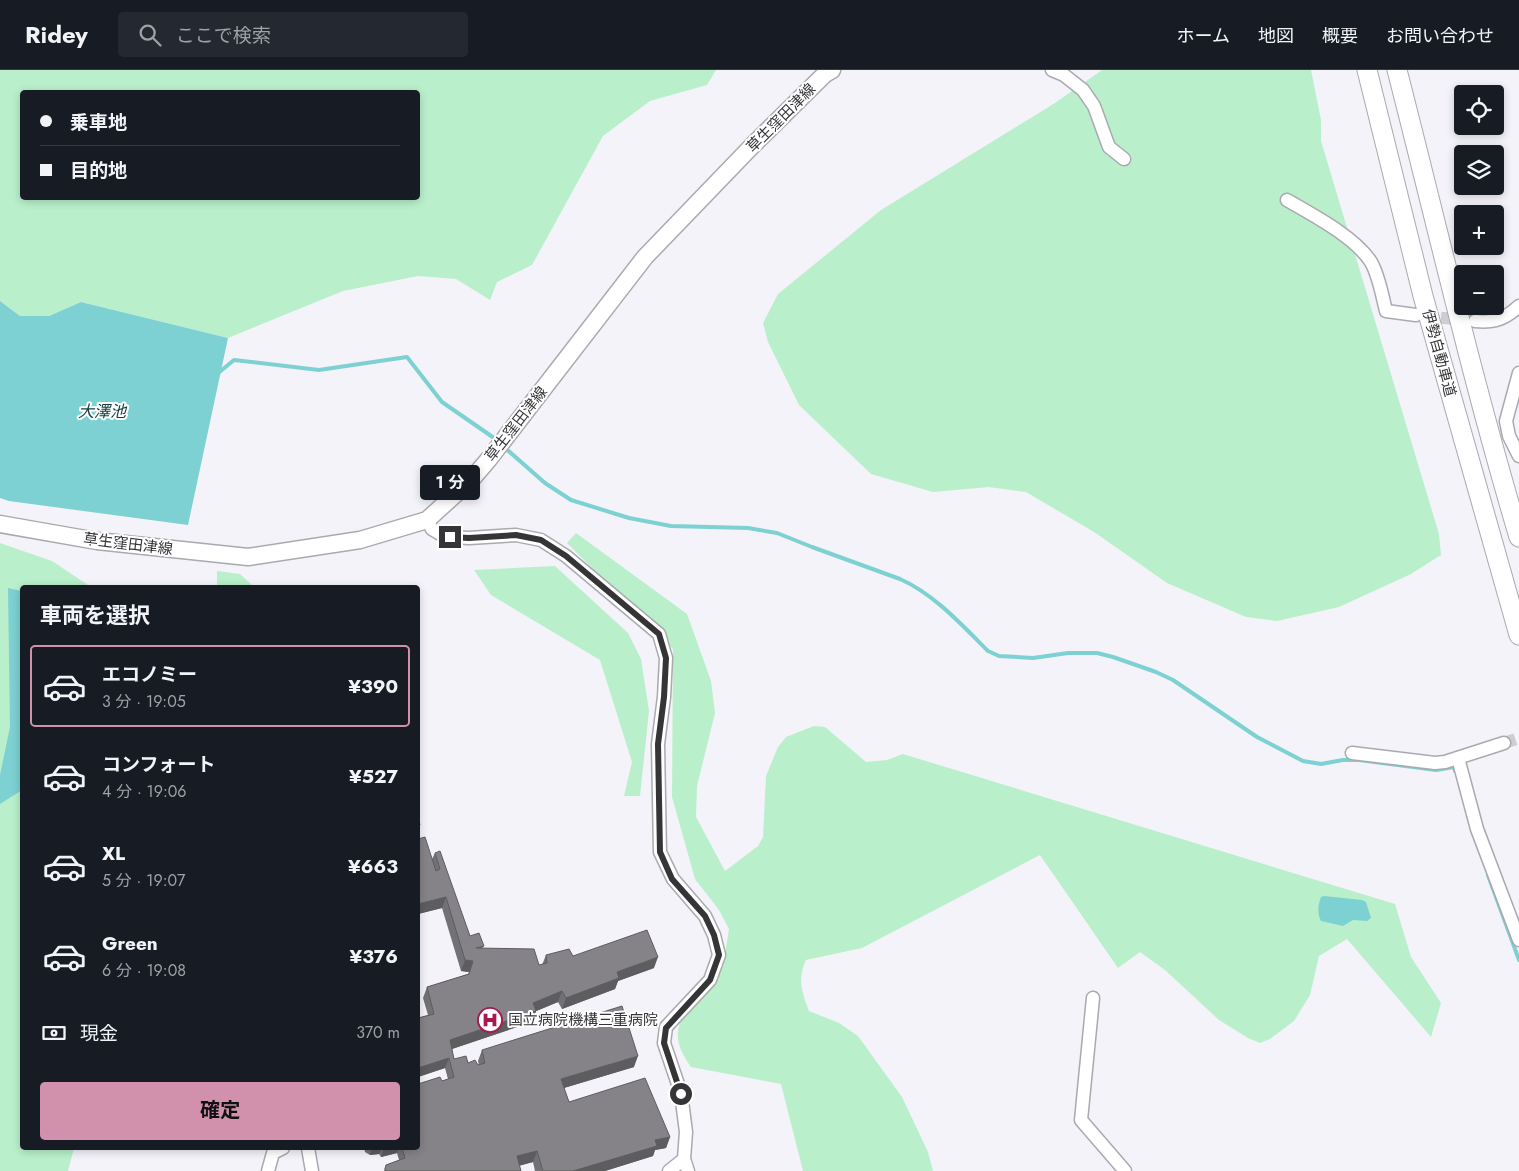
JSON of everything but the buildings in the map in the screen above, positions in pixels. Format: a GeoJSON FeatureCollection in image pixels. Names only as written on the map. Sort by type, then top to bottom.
{"type":"FeatureCollection","features":[{"type":"Feature","properties":{"kind":"highway","name":"伊勢自動車道"},"geometry":{"type":"LineString","coordinates":[[1366,70],[1423,296],[1519,635]]}},
{"type":"Feature","properties":{"kind":"highway","name":"伊勢自動車道"},"geometry":{"type":"LineString","coordinates":[[1397,70],[1505,491],[1519,537]]}},
{"type":"Feature","properties":{"kind":"main road","name":"草生窪田津線"},"geometry":{"type":"LineString","coordinates":[[0,524],[97,541],[248,557],[360,540],[426,520],[470,480],[507,438],[645,257],[752,146],[825,74],[832,70]]}},
{"type":"Feature","properties":{"kind":"street"},"geometry":{"type":"LineString","coordinates":[[1052,70],[1064,75],[1082,90],[1094,106],[1108,147],[1124,159]]}},
{"type":"Feature","properties":{"kind":"street"},"geometry":{"type":"LineString","coordinates":[[1287,200],[1338,231],[1365,255],[1372,264],[1386,310],[1416,315]]}},
{"type":"Feature","properties":{"kind":"street"},"geometry":{"type":"LineString","coordinates":[[1475,321],[1502,320],[1519,306]]}},
{"type":"Feature","properties":{"kind":"street"},"geometry":{"type":"LineString","coordinates":[[1519,373],[1506,421],[1509,436],[1519,456]]}},
{"type":"Feature","properties":{"kind":"street"},"geometry":{"type":"LineString","coordinates":[[426,520],[432,530],[450,537],[469,538],[516,535],[541,540],[566,556],[659,634],[666,658],[664,697],[658,744],[660,852],[672,879],[705,916],[714,935],[719,955],[710,980],[666,1028],[664,1043],[681,1094],[686,1132],[686,1165],[669,1171]]}},
{"type":"Feature","properties":{"kind":"street"},"geometry":{"type":"LineString","coordinates":[[1352,753],[1435,763],[1445,762],[1504,743]]}},
{"type":"Feature","properties":{"kind":"street"},"geometry":{"type":"LineString","coordinates":[[1458,758],[1477,828],[1519,940]]}},
{"type":"Feature","properties":{"kind":"street"},"geometry":{"type":"LineString","coordinates":[[1093,998],[1081,1120],[1125,1171]]}},
{"type":"Feature","properties":{"kind":"street"},"geometry":{"type":"LineString","coordinates":[[268,1171],[273,1153],[279,1150]]}},
{"type":"Feature","properties":{"kind":"street"},"geometry":{"type":"LineString","coordinates":[[308,1150],[312,1171]]}},
{"type":"Feature","properties":{"kind":"green space"},"geometry":{"type":"Polygon","coordinates":[[[0,70],[716,70],[707,85],[650,101],[603,136],[532,265],[497,282],[490,300],[456,279],[418,276],[343,291],[228,338],[81,302],[49,316],[20,316],[0,301],[0,70]]]}},
{"type":"Feature","properties":{"kind":"green space"},"geometry":{"type":"Polygon","coordinates":[[[1102,70],[1311,70],[1321,120],[1321,141],[1439,534],[1441,555],[1411,574],[1339,607],[1277,621],[1246,617],[1167,583],[1094,532],[1026,492],[989,487],[933,492],[871,474],[799,405],[768,342],[763,323],[778,294],[881,210],[1055,103],[1102,70]]]}},
{"type":"Feature","properties":{"kind":"green space"},"geometry":{"type":"Polygon","coordinates":[[[576,533],[687,614],[711,681],[715,713],[697,786],[696,817],[725,871],[758,846],[763,837],[766,776],[778,747],[786,737],[814,726],[825,727],[866,762],[887,760],[903,754],[1395,904],[1411,957],[1441,1003],[1431,1037],[1347,939],[1319,956],[1310,995],[1294,1021],[1270,1039],[1260,1043],[1248,1038],[1219,1020],[1165,970],[1140,952],[1118,968],[1040,855],[862,948],[806,960],[801,979],[804,998],[809,1011],[839,1023],[858,1036],[902,1097],[928,1152],[933,1171],[803,1171],[781,1084],[691,1067],[680,1046],[678,1029],[680,1023],[723,967],[729,929],[719,910],[695,879],[672,797],[673,649],[567,543],[576,533]]]}},
{"type":"Feature","properties":{"kind":"green space"},"geometry":{"type":"Polygon","coordinates":[[[0,543],[52,561],[88,585],[20,585],[20,1150],[73,1150],[68,1171],[0,1171],[0,543]]]}},
{"type":"Feature","properties":{"kind":"green space"},"geometry":{"type":"Polygon","coordinates":[[[555,566],[628,633],[641,659],[649,711],[640,796],[624,796],[632,762],[600,660],[491,595],[474,570],[555,566]]]}},
{"type":"Feature","properties":{"kind":"green space"},"geometry":{"type":"Polygon","coordinates":[[[217,571],[240,574],[252,585],[217,585],[217,571]]]}},
{"type":"Feature","properties":{"kind":"water","name":"大澤池"},"geometry":{"type":"Polygon","coordinates":[[[0,301],[20,316],[49,316],[81,302],[228,338],[188,525],[9,501],[0,498],[0,301]]]}},
{"type":"Feature","properties":{"kind":"water"},"geometry":{"type":"Polygon","coordinates":[[[8,588],[20,591],[20,791],[0,804],[0,775],[10,727],[8,588]]]}},
{"type":"Feature","properties":{"kind":"water"},"geometry":{"type":"Polygon","coordinates":[[[1321,897],[1362,900],[1366,902],[1371,918],[1367,921],[1353,920],[1343,926],[1321,921],[1319,906],[1321,897]]]}},
{"type":"Feature","properties":{"kind":"waterway"},"geometry":{"type":"LineString","coordinates":[[217,374],[234,360],[319,370],[407,357],[442,402],[497,440]]}},
{"type":"Feature","properties":{"kind":"waterway"},"geometry":{"type":"LineString","coordinates":[[504,447],[545,483],[571,500],[629,518],[671,526],[748,528],[777,533],[900,579],[936,602],[988,651],[999,656],[1033,658],[1068,653],[1097,653],[1156,672],[1173,680],[1257,737],[1303,761],[1321,764],[1343,760],[1359,760],[1436,770],[1454,767],[1455,771]]}},
{"type":"Feature","properties":{"kind":"waterway"},"geometry":{"type":"LineString","coordinates":[[1488,875],[1519,960]]}},
{"type":"Feature","properties":{"kind":"tunnel"},"geometry":{"type":"LineString","coordinates":[[1423,316],[1465,320]]}},
{"type":"Feature","properties":{"kind":"tunnel"},"geometry":{"type":"LineString","coordinates":[[1504,743],[1519,738]]}},
{"type":"Feature","properties":{"kind":"place","name":"国立病院機構三重病院"},"geometry":{"type":"Point","coordinates":[490,1020]}},
{"type":"Feature","properties":{"kind":"route"},"geometry":{"type":"LineString","coordinates":[[450,537],[469,538],[503,534],[541,540],[566,556],[659,634],[666,658],[664,697],[658,744],[660,852],[672,879],[705,916],[714,935],[719,955],[710,980],[666,1028],[664,1043],[681,1094]]}}]}
